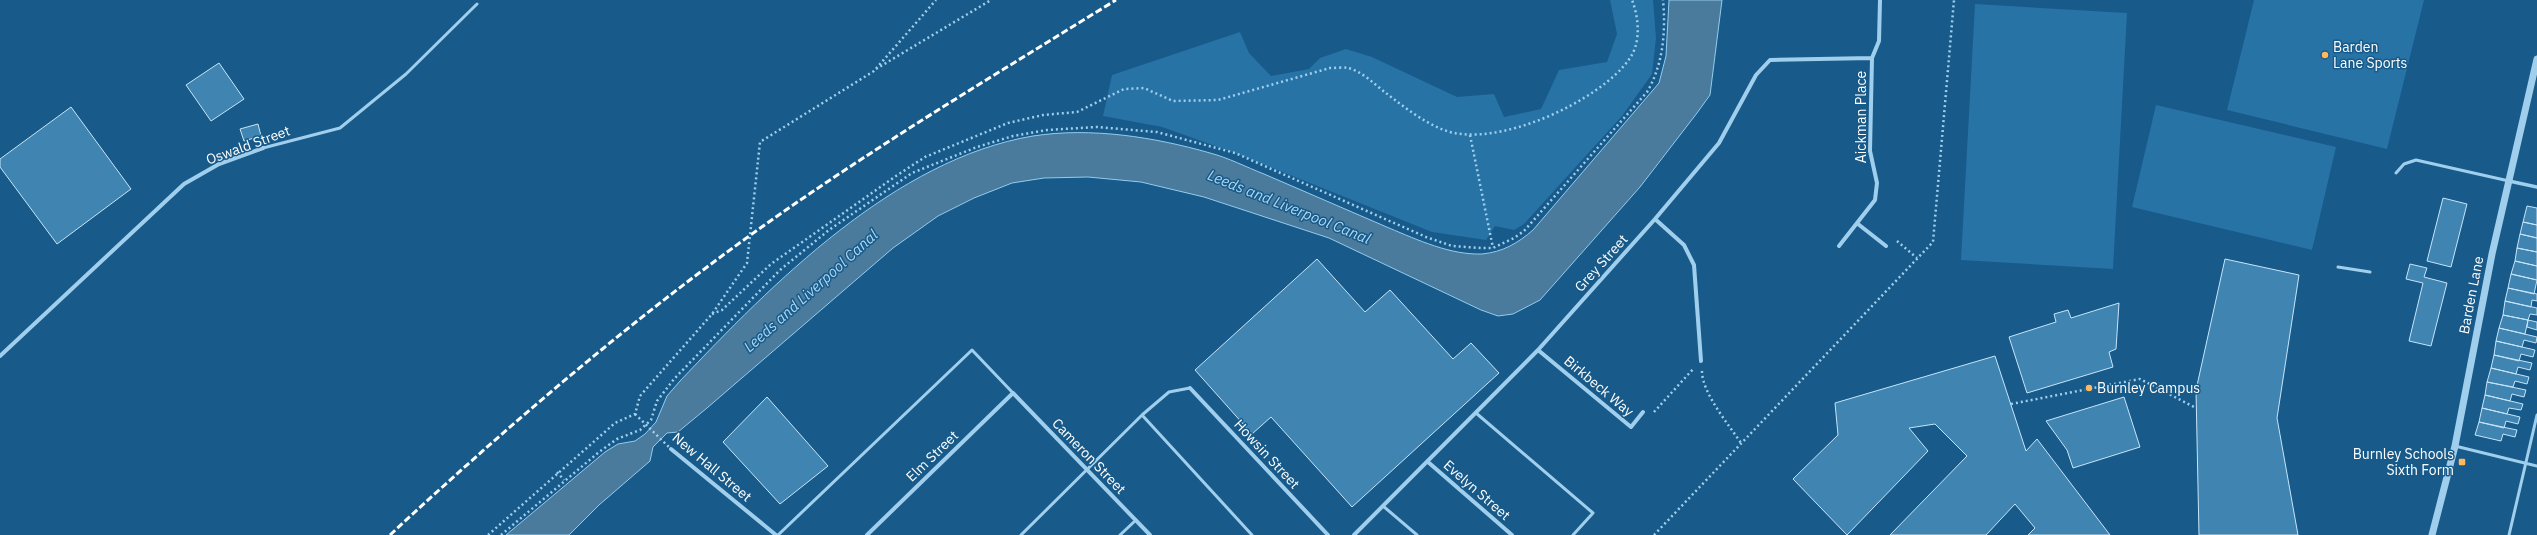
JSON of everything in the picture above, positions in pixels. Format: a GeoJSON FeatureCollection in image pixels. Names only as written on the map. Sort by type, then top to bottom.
{"type":"FeatureCollection","features":[{"type":"Feature","properties":{"kind":"street","name":"Aickman Place"},"geometry":{"type":"LineString","coordinates":[[1839,246],[1858,224],[1875,200],[1877,183],[1870,151],[1872,58],[1879,41],[1880,0]]}},
{"type":"Feature","properties":{"kind":"street","name":"Grey Street"},"geometry":{"type":"LineString","coordinates":[[1354,535],[1538,350],[1655,219],[1719,143],[1756,75],[1770,60],[1872,58]]}},
{"type":"Feature","properties":{"kind":"street","name":"Barden Lane"},"geometry":{"type":"LineString","coordinates":[[2432,535],[2455,446],[2492,254],[2537,59]]}},
{"type":"Feature","properties":{"kind":"street","name":"Oswald Street"},"geometry":{"type":"LineString","coordinates":[[0,356],[184,184],[219,164],[263,148]]}},
{"type":"Feature","properties":{"kind":"street"},"geometry":{"type":"LineString","coordinates":[[2509,181],[2537,187]]}},
{"type":"Feature","properties":{"kind":"street"},"geometry":{"type":"LineString","coordinates":[[1655,219],[1684,245],[1694,265],[1702,361]]}},
{"type":"Feature","properties":{"kind":"street"},"geometry":{"type":"LineString","coordinates":[[1858,224],[1886,246]]}},
{"type":"Feature","properties":{"kind":"street","name":"Birkbeck Way"},"geometry":{"type":"LineString","coordinates":[[1538,350],[1631,427],[1643,412]]}},
{"type":"Feature","properties":{"kind":"street","name":"Howsin Street"},"geometry":{"type":"LineString","coordinates":[[1190,388],[1328,535]]}},
{"type":"Feature","properties":{"kind":"street","name":"Cameron Street"},"geometry":{"type":"LineString","coordinates":[[1013,393],[1150,535]]}},
{"type":"Feature","properties":{"kind":"street","name":"Elm Street"},"geometry":{"type":"LineString","coordinates":[[867,535],[1013,393]]}},
{"type":"Feature","properties":{"kind":"street","name":"New Hall Street"},"geometry":{"type":"LineString","coordinates":[[671,450],[777,535]]}},
{"type":"Feature","properties":{"kind":"street","name":"Evelyn Street"},"geometry":{"type":"LineString","coordinates":[[1428,462],[1512,535]]}},
{"type":"Feature","properties":{"kind":"lane","name":"Oswald Street"},"geometry":{"type":"LineString","coordinates":[[263,148],[340,128],[406,74],[477,4]]}},
{"type":"Feature","properties":{"kind":"lane"},"geometry":{"type":"LineString","coordinates":[[2396,173],[2404,164],[2416,160],[2509,181]]}},
{"type":"Feature","properties":{"kind":"lane"},"geometry":{"type":"LineString","coordinates":[[2338,267],[2370,272]]}},
{"type":"Feature","properties":{"kind":"lane"},"geometry":{"type":"LineString","coordinates":[[777,535],[972,350],[1013,393]]}},
{"type":"Feature","properties":{"kind":"lane"},"geometry":{"type":"LineString","coordinates":[[1021,535],[1142,415],[1169,392],[1190,388]]}},
{"type":"Feature","properties":{"kind":"lane"},"geometry":{"type":"LineString","coordinates":[[1476,413],[1593,513],[1573,535]]}},
{"type":"Feature","properties":{"kind":"lane"},"geometry":{"type":"LineString","coordinates":[[1142,415],[1252,535]]}},
{"type":"Feature","properties":{"kind":"lane"},"geometry":{"type":"LineString","coordinates":[[2509,535],[2537,415]]}},
{"type":"Feature","properties":{"kind":"lane"},"geometry":{"type":"LineString","coordinates":[[2455,446],[2537,466]]}},
{"type":"Feature","properties":{"kind":"lane"},"geometry":{"type":"LineString","coordinates":[[1383,506],[1418,535]]}},
{"type":"Feature","properties":{"kind":"lane"},"geometry":{"type":"LineString","coordinates":[[1120,535],[1136,520]]}},
{"type":"Feature","properties":{"kind":"path"},"geometry":{"type":"LineString","coordinates":[[874,71],[936,0]]}},
{"type":"Feature","properties":{"kind":"path"},"geometry":{"type":"LineString","coordinates":[[488,535],[557,472],[615,423],[635,414],[640,396],[712,314],[747,264],[760,142],[991,0]]}},
{"type":"Feature","properties":{"kind":"path"},"geometry":{"type":"LineString","coordinates":[[712,314],[722,310],[766,268],[794,247],[926,157],[1008,123],[1043,114],[1077,112],[1124,89],[1144,88],[1173,101],[1218,100],[1330,68],[1348,68],[1358,72],[1407,110],[1445,131],[1470,135],[1498,132],[1539,120],[1569,108],[1602,87],[1631,58],[1639,31],[1632,0]]}},
{"type":"Feature","properties":{"kind":"path"},"geometry":{"type":"LineString","coordinates":[[501,535],[564,480],[617,439],[640,430],[651,420],[657,401],[674,379],[780,270],[829,230],[912,174],[978,147],[1013,136],[1047,130],[1097,127],[1157,132],[1235,153],[1426,237],[1452,246],[1493,248],[1524,231],[1647,92],[1656,77],[1660,62],[1664,16],[1663,0]]}},
{"type":"Feature","properties":{"kind":"path"},"geometry":{"type":"LineString","coordinates":[[1654,535],[1933,242],[1954,0]]}},
{"type":"Feature","properties":{"kind":"path"},"geometry":{"type":"LineString","coordinates":[[1470,135],[1493,248]]}},
{"type":"Feature","properties":{"kind":"path"},"geometry":{"type":"LineString","coordinates":[[1886,246],[1893,238],[1917,258]]}},
{"type":"Feature","properties":{"kind":"path"},"geometry":{"type":"LineString","coordinates":[[1702,361],[1702,378],[1718,410],[1741,443]]}},
{"type":"Feature","properties":{"kind":"path"},"geometry":{"type":"LineString","coordinates":[[1643,412],[1650,418],[1702,361]]}},
{"type":"Feature","properties":{"kind":"path"},"geometry":{"type":"LineString","coordinates":[[2011,404],[2140,380],[2196,408]]}},
{"type":"Feature","properties":{"kind":"path","name":"New Hall Street"},"geometry":{"type":"LineString","coordinates":[[635,414],[671,450]]}},
{"type":"Feature","properties":{"kind":"path"},"geometry":{"type":"LineString","coordinates":[[557,472],[564,480]]}},
{"type":"Feature","properties":{"kind":"shaded area"},"geometry":{"type":"Polygon","coordinates":[[[1610,0],[1653,0],[1656,38],[1652,74],[1622,116],[1524,224],[1514,230],[1495,226],[1486,240],[1432,232],[1235,153],[1162,127],[1103,116],[1112,75],[1240,32],[1249,53],[1271,76],[1309,69],[1320,58],[1346,49],[1372,57],[1457,97],[1494,94],[1504,117],[1541,109],[1559,70],[1607,62],[1617,34],[1610,0]]]}},
{"type":"Feature","properties":{"kind":"shaded area","name":"Barden Lane Sports"},"geometry":{"type":"Polygon","coordinates":[[[2254,0],[2424,0],[2387,149],[2227,110],[2254,0]]]}},
{"type":"Feature","properties":{"kind":"shaded area"},"geometry":{"type":"Polygon","coordinates":[[[1975,4],[2127,13],[2113,269],[1961,260],[1975,4]]]}},
{"type":"Feature","properties":{"kind":"shaded area"},"geometry":{"type":"Polygon","coordinates":[[[2156,105],[2336,147],[2312,250],[2132,207],[2156,105]]]}},
{"type":"Feature","properties":{"kind":"water","name":"Leeds and Liverpool Canal"},"geometry":{"type":"Polygon","coordinates":[[[1669,0],[1722,0],[1710,95],[1640,187],[1540,300],[1513,314],[1498,316],[1481,310],[1329,238],[1204,197],[1141,182],[1088,177],[1044,178],[1012,183],[974,198],[938,216],[893,248],[678,432],[667,433],[653,447],[650,461],[599,505],[569,535],[506,535],[605,452],[618,444],[635,441],[645,434],[656,422],[667,396],[680,381],[755,305],[796,267],[839,231],[885,198],[933,170],[982,149],[1033,136],[1055,133],[1100,133],[1167,142],[1224,157],[1434,246],[1470,254],[1482,254],[1497,251],[1510,246],[1533,230],[1659,83],[1666,56],[1669,0]]]}},
{"type":"Feature","properties":{"kind":"building"},"geometry":{"type":"Polygon","coordinates":[[[219,63],[244,99],[211,121],[186,85],[219,63]]]}},
{"type":"Feature","properties":{"kind":"building"},"geometry":{"type":"Polygon","coordinates":[[[71,107],[131,189],[57,244],[0,167],[0,159],[71,107]]]}},
{"type":"Feature","properties":{"kind":"building"},"geometry":{"type":"Polygon","coordinates":[[[258,124],[261,136],[244,141],[240,129],[258,124]]]}},
{"type":"Feature","properties":{"kind":"building"},"geometry":{"type":"Polygon","coordinates":[[[2443,198],[2467,204],[2451,267],[2427,261],[2443,198]]]}},
{"type":"Feature","properties":{"kind":"building"},"geometry":{"type":"Polygon","coordinates":[[[2527,206],[2537,208],[2537,225],[2523,222],[2527,206]]]}},
{"type":"Feature","properties":{"kind":"building"},"geometry":{"type":"Polygon","coordinates":[[[2523,222],[2537,225],[2537,238],[2520,234],[2523,222]]]}},
{"type":"Feature","properties":{"kind":"building"},"geometry":{"type":"Polygon","coordinates":[[[2520,234],[2537,238],[2537,252],[2517,248],[2520,234]]]}},
{"type":"Feature","properties":{"kind":"building"},"geometry":{"type":"Polygon","coordinates":[[[2517,248],[2537,252],[2537,266],[2515,261],[2517,248]]]}},
{"type":"Feature","properties":{"kind":"building"},"geometry":{"type":"Polygon","coordinates":[[[1317,259],[1365,312],[1390,290],[1453,359],[1471,343],[1499,373],[1352,507],[1271,417],[1252,434],[1195,370],[1317,259]]]}},
{"type":"Feature","properties":{"kind":"building"},"geometry":{"type":"Polygon","coordinates":[[[2225,259],[2299,275],[2277,418],[2298,535],[2199,535],[2196,390],[2225,259]]]}},
{"type":"Feature","properties":{"kind":"building"},"geometry":{"type":"Polygon","coordinates":[[[2515,261],[2537,266],[2537,280],[2511,274],[2515,261]]]}},
{"type":"Feature","properties":{"kind":"building"},"geometry":{"type":"Polygon","coordinates":[[[2410,264],[2427,268],[2424,277],[2447,283],[2431,346],[2409,341],[2423,283],[2406,279],[2410,264]]]}},
{"type":"Feature","properties":{"kind":"building"},"geometry":{"type":"Polygon","coordinates":[[[2511,274],[2537,280],[2534,294],[2508,288],[2511,274]]]}},
{"type":"Feature","properties":{"kind":"building"},"geometry":{"type":"Polygon","coordinates":[[[2508,288],[2537,294],[2537,301],[2532,300],[2531,307],[2505,301],[2508,288]]]}},
{"type":"Feature","properties":{"kind":"building"},"geometry":{"type":"Polygon","coordinates":[[[2505,301],[2537,308],[2537,315],[2530,314],[2528,320],[2503,315],[2505,301]]]}},
{"type":"Feature","properties":{"kind":"building"},"geometry":{"type":"Polygon","coordinates":[[[2119,303],[2116,349],[2109,352],[2113,367],[2027,393],[2009,337],[2056,322],[2054,314],[2068,310],[2071,318],[2119,303]]]}},
{"type":"Feature","properties":{"kind":"building"},"geometry":{"type":"Polygon","coordinates":[[[2503,315],[2528,320],[2525,334],[2499,328],[2503,315]]]}},
{"type":"Feature","properties":{"kind":"building"},"geometry":{"type":"Polygon","coordinates":[[[2528,320],[2537,322],[2537,330],[2527,327],[2528,320]]]}},
{"type":"Feature","properties":{"kind":"building"},"geometry":{"type":"Polygon","coordinates":[[[2499,328],[2537,337],[2536,343],[2524,340],[2522,347],[2496,341],[2499,328]]]}},
{"type":"Feature","properties":{"kind":"building"},"geometry":{"type":"Polygon","coordinates":[[[2496,341],[2535,350],[2533,357],[2521,354],[2519,361],[2494,355],[2496,341]]]}},
{"type":"Feature","properties":{"kind":"building"},"geometry":{"type":"Polygon","coordinates":[[[2494,355],[2532,363],[2530,370],[2518,367],[2516,374],[2491,368],[2494,355]]]}},
{"type":"Feature","properties":{"kind":"building"},"geometry":{"type":"Polygon","coordinates":[[[1995,356],[2026,451],[2037,439],[2110,535],[2028,535],[2035,528],[2015,504],[1986,535],[1890,535],[1967,456],[1935,424],[1909,428],[1928,451],[1847,535],[1793,479],[1838,435],[1835,403],[1995,356]]]}},
{"type":"Feature","properties":{"kind":"building"},"geometry":{"type":"Polygon","coordinates":[[[2491,368],[2529,377],[2527,384],[2515,381],[2513,387],[2487,382],[2491,368]]]}},
{"type":"Feature","properties":{"kind":"building"},"geometry":{"type":"Polygon","coordinates":[[[2487,382],[2526,390],[2524,397],[2512,394],[2510,401],[2485,395],[2487,382]]]}},
{"type":"Feature","properties":{"kind":"building"},"geometry":{"type":"Polygon","coordinates":[[[2485,395],[2523,404],[2521,410],[2509,408],[2507,414],[2482,408],[2485,395]]]}},
{"type":"Feature","properties":{"kind":"building"},"geometry":{"type":"Polygon","coordinates":[[[767,397],[828,466],[780,504],[723,442],[767,397]]]}},
{"type":"Feature","properties":{"kind":"building"},"geometry":{"type":"Polygon","coordinates":[[[2124,397],[2140,447],[2073,468],[2067,450],[2046,421],[2124,397]]]}},
{"type":"Feature","properties":{"kind":"building"},"geometry":{"type":"Polygon","coordinates":[[[2482,408],[2520,417],[2518,424],[2506,421],[2504,428],[2479,422],[2482,408]]]}},
{"type":"Feature","properties":{"kind":"building"},"geometry":{"type":"Polygon","coordinates":[[[2479,422],[2517,430],[2515,437],[2503,434],[2501,441],[2475,435],[2479,422]]]}},
{"type":"Feature","properties":{"kind":"railway"},"geometry":{"type":"LineString","coordinates":[[390,535],[532,408],[680,287],[731,249],[865,157],[1116,0]]}},
{"type":"Feature","properties":{"kind":"place","name":"Barden Lane Sports"},"geometry":{"type":"Point","coordinates":[2325,55]}},
{"type":"Feature","properties":{"kind":"place","name":"Burnley Campus"},"geometry":{"type":"Point","coordinates":[2089,388]}},
{"type":"Feature","properties":{"kind":"place","name":"Burnley Schools Sixth Form"},"geometry":{"type":"Point","coordinates":[2462,462]}}]}
